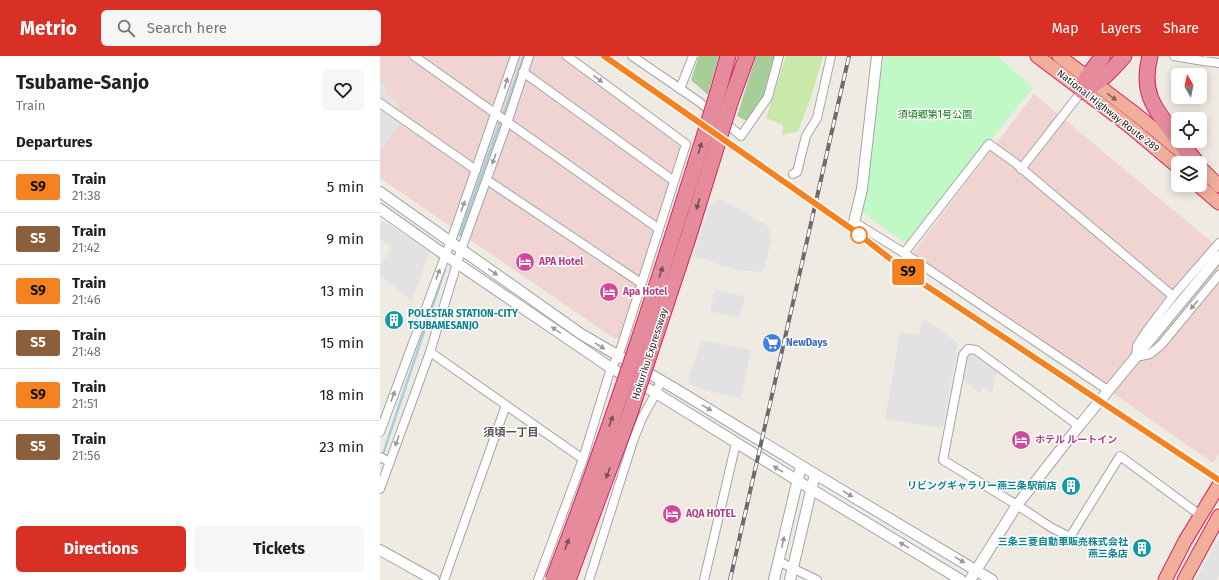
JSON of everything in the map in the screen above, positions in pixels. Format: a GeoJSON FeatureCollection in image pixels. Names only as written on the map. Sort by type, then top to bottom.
{"type":"FeatureCollection","features":[{"type":"Feature","properties":{"kind":"highway","name":"Hokuriku Expressway"},"geometry":{"type":"LineString","coordinates":[[553,580],[646,321],[728,56]]}},
{"type":"Feature","properties":{"kind":"highway","name":"Hokuriku Expressway"},"geometry":{"type":"LineString","coordinates":[[568,580],[635,398],[689,235],[731,100],[743,56]]}},
{"type":"Feature","properties":{"kind":"highway"},"geometry":{"type":"LineString","coordinates":[[731,100],[747,56]]}},
{"type":"Feature","properties":{"kind":"highway","name":"National Highway Route 289"},"geometry":{"type":"LineString","coordinates":[[1037,56],[1088,84],[1137,115],[1187,156]]}},
{"type":"Feature","properties":{"kind":"highway","name":"National Highway Route 289"},"geometry":{"type":"LineString","coordinates":[[1059,56],[1128,125],[1171,161]]}},
{"type":"Feature","properties":{"kind":"highway"},"geometry":{"type":"LineString","coordinates":[[1088,84],[1103,56]]}},
{"type":"Feature","properties":{"kind":"highway"},"geometry":{"type":"LineString","coordinates":[[1088,84],[1112,70],[1124,56]]}},
{"type":"Feature","properties":{"kind":"highway"},"geometry":{"type":"LineString","coordinates":[[1150,56],[1146,72],[1146,83],[1151,102],[1171,130]]}},
{"type":"Feature","properties":{"kind":"highway"},"geometry":{"type":"LineString","coordinates":[[1185,148],[1191,156]]}},
{"type":"Feature","properties":{"kind":"highway","name":"National Highway Route 289"},"geometry":{"type":"LineString","coordinates":[[1207,174],[1219,186]]}},
{"type":"Feature","properties":{"kind":"highway"},"geometry":{"type":"LineString","coordinates":[[1206,192],[1219,203]]}},
{"type":"Feature","properties":{"kind":"highway"},"geometry":{"type":"LineString","coordinates":[[1165,580],[1200,515],[1219,485]]}},
{"type":"Feature","properties":{"kind":"highway"},"geometry":{"type":"LineString","coordinates":[[1184,580],[1219,516]]}},
{"type":"Feature","properties":{"kind":"street"},"geometry":{"type":"LineString","coordinates":[[414,56],[659,229]]}},
{"type":"Feature","properties":{"kind":"street"},"geometry":{"type":"LineString","coordinates":[[380,489],[385,460],[430,352],[461,250],[487,180],[502,119],[511,68],[515,56]]}},
{"type":"Feature","properties":{"kind":"street"},"geometry":{"type":"LineString","coordinates":[[380,432],[476,170],[502,119],[529,56]]}},
{"type":"Feature","properties":{"kind":"street"},"geometry":{"type":"LineString","coordinates":[[538,580],[582,459],[611,368],[618,356],[686,144],[567,56]]}},
{"type":"Feature","properties":{"kind":"street"},"geometry":{"type":"LineString","coordinates":[[632,56],[698,101],[741,136],[768,97],[779,56]]}},
{"type":"Feature","properties":{"kind":"street"},"geometry":{"type":"LineString","coordinates":[[680,89],[693,56]]}},
{"type":"Feature","properties":{"kind":"street"},"geometry":{"type":"LineString","coordinates":[[793,174],[797,172],[806,136],[817,118],[831,56]]}},
{"type":"Feature","properties":{"kind":"street"},"geometry":{"type":"LineString","coordinates":[[877,56],[862,189],[854,222],[904,253],[1109,391]]}},
{"type":"Feature","properties":{"kind":"street"},"geometry":{"type":"LineString","coordinates":[[1174,56],[1203,59],[1219,63]]}},
{"type":"Feature","properties":{"kind":"street"},"geometry":{"type":"LineString","coordinates":[[523,72],[674,181]]}},
{"type":"Feature","properties":{"kind":"street"},"geometry":{"type":"LineString","coordinates":[[1021,169],[1088,84]]}},
{"type":"Feature","properties":{"kind":"street"},"geometry":{"type":"LineString","coordinates":[[380,102],[476,170]]}},
{"type":"Feature","properties":{"kind":"street"},"geometry":{"type":"LineString","coordinates":[[904,253],[989,144],[1173,296]]}},
{"type":"Feature","properties":{"kind":"street"},"geometry":{"type":"LineString","coordinates":[[487,180],[641,283]]}},
{"type":"Feature","properties":{"kind":"street"},"geometry":{"type":"LineString","coordinates":[[380,192],[549,312],[618,356],[661,380],[801,466],[992,580]]}},
{"type":"Feature","properties":{"kind":"street"},"geometry":{"type":"LineString","coordinates":[[380,209],[611,368],[736,442],[797,481],[962,580]]}},
{"type":"Feature","properties":{"kind":"street"},"geometry":{"type":"LineString","coordinates":[[1136,358],[1137,346],[1146,332],[1173,296],[1219,243]]}},
{"type":"Feature","properties":{"kind":"street"},"geometry":{"type":"LineString","coordinates":[[970,580],[975,569],[1016,505],[1219,256]]}},
{"type":"Feature","properties":{"kind":"street"},"geometry":{"type":"LineString","coordinates":[[1136,358],[1150,354],[1161,345],[1219,275]]}},
{"type":"Feature","properties":{"kind":"street"},"geometry":{"type":"LineString","coordinates":[[1079,426],[976,350],[968,349],[963,355],[943,460],[1052,528],[1070,537],[1120,456],[1200,515]]}},
{"type":"Feature","properties":{"kind":"street"},"geometry":{"type":"LineString","coordinates":[[430,352],[582,459]]}},
{"type":"Feature","properties":{"kind":"street"},"geometry":{"type":"LineString","coordinates":[[588,580],[633,441],[642,418],[656,394],[661,380]]}},
{"type":"Feature","properties":{"kind":"street"},"geometry":{"type":"LineString","coordinates":[[444,580],[506,405]]}},
{"type":"Feature","properties":{"kind":"street"},"geometry":{"type":"LineString","coordinates":[[704,580],[736,442]]}},
{"type":"Feature","properties":{"kind":"street"},"geometry":{"type":"LineString","coordinates":[[774,580],[801,466]]}},
{"type":"Feature","properties":{"kind":"street"},"geometry":{"type":"LineString","coordinates":[[790,580],[815,474]]}},
{"type":"Feature","properties":{"kind":"street"},"geometry":{"type":"LineString","coordinates":[[380,550],[434,580]]}},
{"type":"Feature","properties":{"kind":"street"},"geometry":{"type":"LineString","coordinates":[[778,561],[817,580]]}},
{"type":"Feature","properties":{"kind":"shaded area"},"geometry":{"type":"Polygon","coordinates":[[[380,56],[561,56],[681,147],[621,337],[615,339],[380,178],[380,56]]]}},
{"type":"Feature","properties":{"kind":"shaded area"},"geometry":{"type":"Polygon","coordinates":[[[380,83],[388,89],[385,94],[399,103],[395,108],[380,98],[380,83]]]}},
{"type":"Feature","properties":{"kind":"shaded area"},"geometry":{"type":"Polygon","coordinates":[[[1034,94],[1219,248],[1219,454],[1213,463],[915,255],[914,251],[1034,94]]]}},
{"type":"Feature","properties":{"kind":"shaded area"},"geometry":{"type":"Polygon","coordinates":[[[380,107],[401,122],[380,151],[380,107]]]}},
{"type":"Feature","properties":{"kind":"shaded area"},"geometry":{"type":"Polygon","coordinates":[[[721,199],[768,226],[772,241],[762,272],[735,270],[693,256],[709,206],[721,199]]]}},
{"type":"Feature","properties":{"kind":"shaded area"},"geometry":{"type":"Polygon","coordinates":[[[383,221],[430,251],[412,300],[380,276],[380,266],[392,248],[380,239],[380,226],[383,221]]]}},
{"type":"Feature","properties":{"kind":"shaded area"},"geometry":{"type":"Polygon","coordinates":[[[715,289],[745,297],[739,318],[710,311],[715,289]]]}},
{"type":"Feature","properties":{"kind":"shaded area"},"geometry":{"type":"Polygon","coordinates":[[[923,318],[958,343],[943,428],[885,419],[900,332],[919,335],[923,318]]]}},
{"type":"Feature","properties":{"kind":"shaded area"},"geometry":{"type":"Polygon","coordinates":[[[702,340],[751,350],[741,399],[695,387],[690,384],[688,379],[702,340]]]}},
{"type":"Feature","properties":{"kind":"shaded area"},"geometry":{"type":"Polygon","coordinates":[[[970,355],[975,356],[997,372],[992,393],[984,388],[979,393],[963,379],[967,357],[970,355]]]}},
{"type":"Feature","properties":{"kind":"shaded area"},"geometry":{"type":"Polygon","coordinates":[[[1219,537],[1219,575],[1217,580],[1196,580],[1219,537]]]}},
{"type":"Feature","properties":{"kind":"green space"},"geometry":{"type":"Polygon","coordinates":[[[699,56],[719,56],[708,95],[691,80],[699,56]]]}},
{"type":"Feature","properties":{"kind":"green space"},"geometry":{"type":"Polygon","coordinates":[[[756,56],[776,56],[765,97],[751,123],[737,116],[756,56]]]}},
{"type":"Feature","properties":{"kind":"green space"},"geometry":{"type":"Polygon","coordinates":[[[786,56],[823,56],[812,94],[798,131],[782,135],[783,125],[766,118],[786,56]]]}},
{"type":"Feature","properties":{"kind":"green space","name":"須頃郷第1号公園"},"geometry":{"type":"Polygon","coordinates":[[[884,56],[998,56],[1033,88],[906,244],[861,211],[884,56]]]}},
{"type":"Feature","properties":{"kind":"waterway"},"geometry":{"type":"LineString","coordinates":[[503,116],[524,56]]}},
{"type":"Feature","properties":{"kind":"waterway"},"geometry":{"type":"LineString","coordinates":[[460,235],[501,120]]}},
{"type":"Feature","properties":{"kind":"waterway"},"geometry":{"type":"LineString","coordinates":[[380,463],[445,269]]}},
{"type":"Feature","properties":{"kind":"railway"},"geometry":{"type":"LineString","coordinates":[[604,56],[856,232],[916,279],[1219,480]]}},
{"type":"Feature","properties":{"kind":"railway"},"geometry":{"type":"LineString","coordinates":[[730,580],[849,56]]}},
{"type":"Feature","properties":{"kind":"train","name":"S9"},"geometry":{"type":"LineString","coordinates":[[604,56],[856,232],[916,279],[1219,480]]}},
{"type":"Feature","properties":{"kind":"place","name":"APA Hotel"},"geometry":{"type":"Point","coordinates":[525,262]}},
{"type":"Feature","properties":{"kind":"place","name":"Apa Hotel"},"geometry":{"type":"Point","coordinates":[609,292]}},
{"type":"Feature","properties":{"kind":"place","name":"POLESTAR STATION-CITY TSUBAMESANJO"},"geometry":{"type":"Point","coordinates":[394,320]}},
{"type":"Feature","properties":{"kind":"place","name":"NewDays"},"geometry":{"type":"Point","coordinates":[772,343]}},
{"type":"Feature","properties":{"kind":"place","name":"ホテル ルートイン"},"geometry":{"type":"Point","coordinates":[1021,440]}},
{"type":"Feature","properties":{"kind":"place","name":"リビングギャラリー燕三条駅前店"},"geometry":{"type":"Point","coordinates":[1071,486]}},
{"type":"Feature","properties":{"kind":"place","name":"AQA HOTEL"},"geometry":{"type":"Point","coordinates":[672,514]}},
{"type":"Feature","properties":{"kind":"place","name":"三条三菱自動車販売株式会社 燕三条店"},"geometry":{"type":"Point","coordinates":[1142,548]}},
{"type":"Feature","properties":{"kind":"district","name":"須頃一丁目"},"geometry":{"type":"Point","coordinates":[511,432]}}]}
